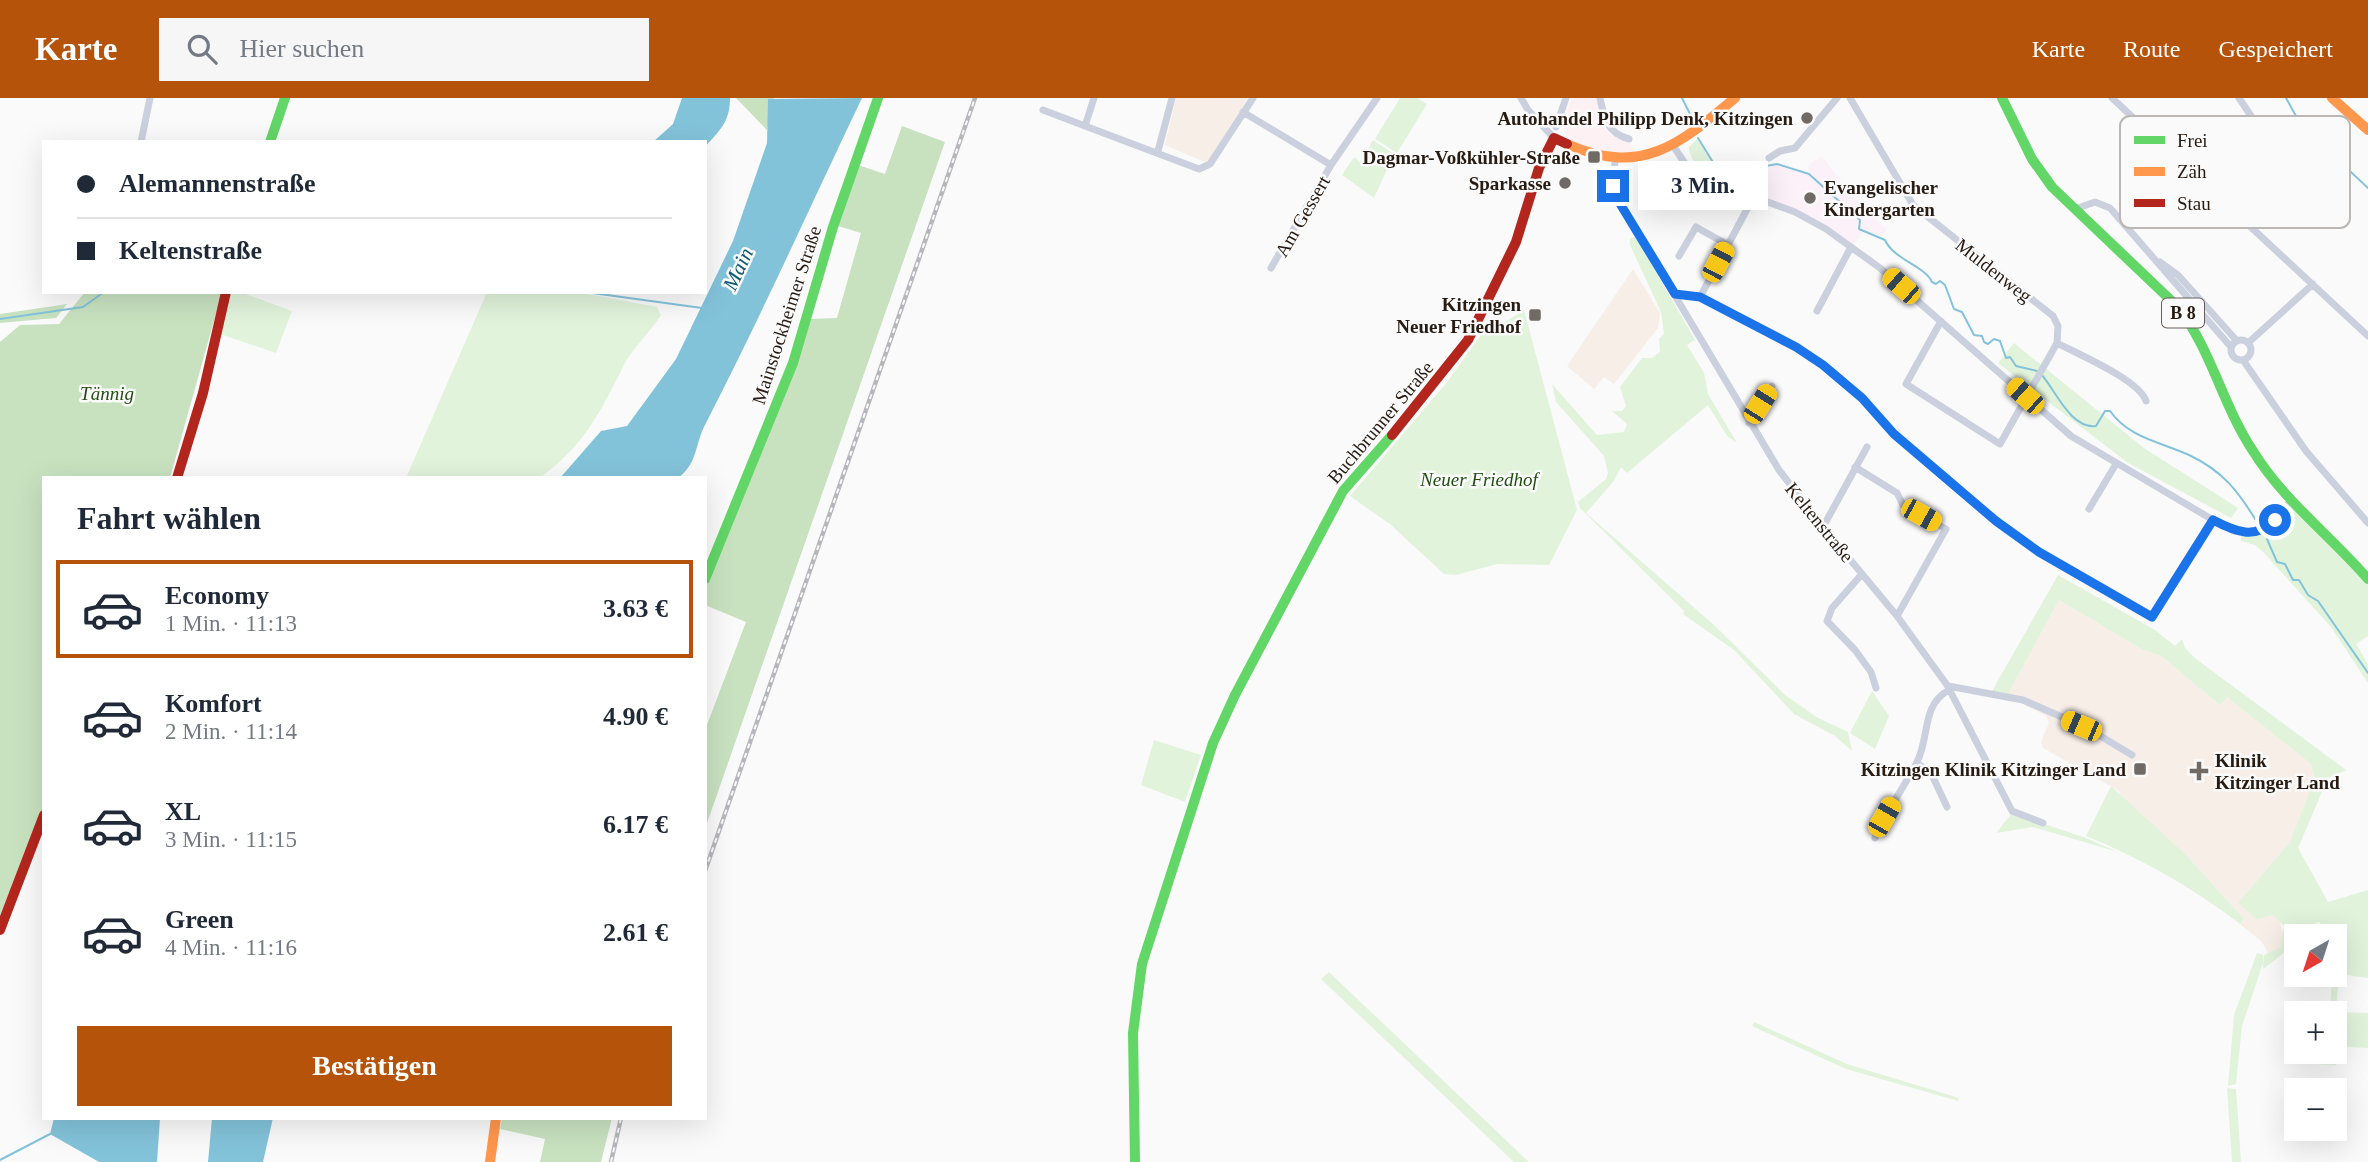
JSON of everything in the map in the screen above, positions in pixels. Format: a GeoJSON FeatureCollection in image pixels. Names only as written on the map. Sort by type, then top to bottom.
{"type":"FeatureCollection","features":[{"type":"Feature","properties":{"kind":"street"},"geometry":{"type":"LineString","coordinates":[[141,140],[150,98]]}},
{"type":"Feature","properties":{"kind":"street"},"geometry":{"type":"LineString","coordinates":[[272,140],[285,98]]}},
{"type":"Feature","properties":{"kind":"street","name":"Mainstockheimer Straße"},"geometry":{"type":"LineString","coordinates":[[707,574],[793,363],[833,227],[878,98]]}},
{"type":"Feature","properties":{"kind":"street"},"geometry":{"type":"LineString","coordinates":[[1086,126],[1094,98]]}},
{"type":"Feature","properties":{"kind":"street"},"geometry":{"type":"LineString","coordinates":[[1158,151],[1172,98]]}},
{"type":"Feature","properties":{"kind":"street"},"geometry":{"type":"LineString","coordinates":[[1043,110],[1158,151],[1199,169],[1205,167],[1253,98]]}},
{"type":"Feature","properties":{"kind":"street","name":"Am Gessert"},"geometry":{"type":"LineString","coordinates":[[1271,268],[1332,165],[1377,98]]}},
{"type":"Feature","properties":{"kind":"street"},"geometry":{"type":"LineString","coordinates":[[1521,98],[1528,110],[1555,132],[1594,157],[1615,161],[1638,160],[1674,146],[1734,98]]}},
{"type":"Feature","properties":{"kind":"street","name":"Buchbrunner Straße"},"geometry":{"type":"LineString","coordinates":[[1135,1162],[1133,1033],[1137,993],[1153,923],[1213,743],[1235,695],[1343,491],[1434,386],[1468,340],[1516,242],[1539,169],[1566,98]]}},
{"type":"Feature","properties":{"kind":"street"},"geometry":{"type":"LineString","coordinates":[[1600,98],[1605,121],[1612,131],[1629,139]]}},
{"type":"Feature","properties":{"kind":"street"},"geometry":{"type":"LineString","coordinates":[[1769,158],[1780,151],[1795,148],[1837,98]]}},
{"type":"Feature","properties":{"kind":"street","name":"Muldenweg"},"geometry":{"type":"LineString","coordinates":[[1850,98],[1913,205],[2053,316],[2058,326],[2057,342]]}},
{"type":"Feature","properties":{"kind":"street","name":"B 8"},"geometry":{"type":"LineString","coordinates":[[2003,98],[2032,159],[2074,209],[2189,319],[2207,349],[2248,444],[2271,478],[2368,579]]}},
{"type":"Feature","properties":{"kind":"street"},"geometry":{"type":"LineString","coordinates":[[2112,98],[2132,116]]}},
{"type":"Feature","properties":{"kind":"street"},"geometry":{"type":"LineString","coordinates":[[2239,98],[2251,116]]}},
{"type":"Feature","properties":{"kind":"street"},"geometry":{"type":"LineString","coordinates":[[2332,98],[2368,130]]}},
{"type":"Feature","properties":{"kind":"street","name":"Am Gessert"},"geometry":{"type":"LineString","coordinates":[[1243,112],[1332,165]]}},
{"type":"Feature","properties":{"kind":"street"},"geometry":{"type":"LineString","coordinates":[[1674,146],[1692,174],[1796,212],[1851,247],[1941,321],[2071,436],[2213,520],[2234,531],[2260,532],[2292,500]]}},
{"type":"Feature","properties":{"kind":"street","name":"Keltenstraße"},"geometry":{"type":"LineString","coordinates":[[1615,161],[1613,186],[1619,202],[1779,470],[1897,616],[1948,688],[2012,811],[2043,823]]}},
{"type":"Feature","properties":{"kind":"street"},"geometry":{"type":"LineString","coordinates":[[1700,297],[1754,196]]}},
{"type":"Feature","properties":{"kind":"street"},"geometry":{"type":"LineString","coordinates":[[2074,209],[2095,202],[2110,208],[2120,220]]}},
{"type":"Feature","properties":{"kind":"street"},"geometry":{"type":"LineString","coordinates":[[1679,256],[1696,227],[1728,244]]}},
{"type":"Feature","properties":{"kind":"street"},"geometry":{"type":"LineString","coordinates":[[2127,228],[2231,348],[2235,358],[2243,360],[2306,452],[2368,523]]}},
{"type":"Feature","properties":{"kind":"street"},"geometry":{"type":"LineString","coordinates":[[2253,228],[2368,336]]}},
{"type":"Feature","properties":{"kind":"street"},"geometry":{"type":"LineString","coordinates":[[1817,311],[1851,247]]}},
{"type":"Feature","properties":{"kind":"street"},"geometry":{"type":"LineString","coordinates":[[2156,261],[2178,275],[2237,341],[2248,343]]}},
{"type":"Feature","properties":{"kind":"street"},"geometry":{"type":"LineString","coordinates":[[2248,343],[2313,284]]}},
{"type":"Feature","properties":{"kind":"street"},"geometry":{"type":"LineString","coordinates":[[178,476],[203,393],[226,294]]}},
{"type":"Feature","properties":{"kind":"street"},"geometry":{"type":"LineString","coordinates":[[1675,294],[1700,297],[1796,347],[1823,365],[1862,398],[1894,434],[1996,521],[2039,552],[2152,617],[2213,520]]}},
{"type":"Feature","properties":{"kind":"street"},"geometry":{"type":"LineString","coordinates":[[1941,321],[1906,384],[2000,444],[2057,342],[2122,379],[2143,393],[2146,401]]}},
{"type":"Feature","properties":{"kind":"street"},"geometry":{"type":"LineString","coordinates":[[2231,348],[2237,341]]}},
{"type":"Feature","properties":{"kind":"street"},"geometry":{"type":"LineString","coordinates":[[2243,360],[2251,352],[2248,343]]}},
{"type":"Feature","properties":{"kind":"street"},"geometry":{"type":"LineString","coordinates":[[1749,423],[1772,386]]}},
{"type":"Feature","properties":{"kind":"street"},"geometry":{"type":"LineString","coordinates":[[1823,527],[1867,447]]}},
{"type":"Feature","properties":{"kind":"street"},"geometry":{"type":"LineString","coordinates":[[2089,509],[2116,464]]}},
{"type":"Feature","properties":{"kind":"street"},"geometry":{"type":"LineString","coordinates":[[1855,467],[1897,493],[1903,505],[1946,529],[1897,616]]}},
{"type":"Feature","properties":{"kind":"street"},"geometry":{"type":"LineString","coordinates":[[1862,574],[1832,608],[1827,621],[1871,672],[1877,688]]}},
{"type":"Feature","properties":{"kind":"street"},"geometry":{"type":"LineString","coordinates":[[1875,838],[1884,817],[1917,763],[1932,705],[1948,688],[2023,700],[2098,734],[2132,755]]}},
{"type":"Feature","properties":{"kind":"street"},"geometry":{"type":"LineString","coordinates":[[1917,763],[1931,773],[1947,807]]}},
{"type":"Feature","properties":{"kind":"street"},"geometry":{"type":"LineString","coordinates":[[0,930],[42,820]]}},
{"type":"Feature","properties":{"kind":"street"},"geometry":{"type":"LineString","coordinates":[[490,1162],[496,1120]]}},
{"type":"Feature","properties":{"kind":"shaded area"},"geometry":{"type":"Polygon","coordinates":[[[1176,98],[1248,98],[1207,163],[1165,145],[1176,98]]]}},
{"type":"Feature","properties":{"kind":"shaded area"},"geometry":{"type":"Polygon","coordinates":[[[1572,98],[1598,98],[1603,122],[1609,133],[1630,143],[1634,152],[1615,153],[1590,149],[1566,137],[1562,125],[1572,98]]]}},
{"type":"Feature","properties":{"kind":"shaded area","name":"Evangelischer Kindergarten"},"geometry":{"type":"Polygon","coordinates":[[[1822,156],[1850,193],[1887,230],[1882,236],[1864,231],[1854,244],[1797,210],[1727,182],[1732,173],[1777,165],[1809,175],[1808,166],[1822,156]]]}},
{"type":"Feature","properties":{"kind":"shaded area"},"geometry":{"type":"Polygon","coordinates":[[[1633,269],[1660,313],[1658,328],[1614,384],[1604,377],[1594,389],[1567,366],[1633,269]]]}},
{"type":"Feature","properties":{"kind":"shaded area","name":"Klinik Kitzinger Land"},"geometry":{"type":"Polygon","coordinates":[[[2059,600],[2143,650],[2161,656],[2220,705],[2227,697],[2311,764],[2316,779],[2290,842],[2238,903],[2260,916],[2273,915],[2279,919],[2284,935],[2281,947],[2275,953],[2268,953],[2262,942],[2240,924],[2244,919],[2185,854],[2121,797],[2119,791],[2043,748],[2041,742],[2049,723],[2046,716],[2013,699],[2009,692],[2059,600]]]}},
{"type":"Feature","properties":{"kind":"green space"},"geometry":{"type":"Polygon","coordinates":[[[736,98],[774,98],[767,130],[736,98]]]}},
{"type":"Feature","properties":{"kind":"green space"},"geometry":{"type":"Polygon","coordinates":[[[1400,98],[1417,98],[1427,104],[1397,153],[1375,139],[1400,98]]]}},
{"type":"Feature","properties":{"kind":"green space"},"geometry":{"type":"Polygon","coordinates":[[[902,126],[945,142],[707,823],[707,725],[746,622],[707,606],[707,583],[810,319],[837,318],[861,233],[838,226],[858,165],[885,174],[902,126]]]}},
{"type":"Feature","properties":{"kind":"green space"},"geometry":{"type":"Polygon","coordinates":[[[1697,139],[1713,165],[1728,172],[1722,179],[1696,164],[1689,147],[1697,139]]]}},
{"type":"Feature","properties":{"kind":"green space"},"geometry":{"type":"Polygon","coordinates":[[[1373,140],[1394,154],[1374,198],[1342,175],[1354,157],[1360,162],[1373,140]]]}},
{"type":"Feature","properties":{"kind":"green space"},"geometry":{"type":"Polygon","coordinates":[[[1636,237],[1695,340],[1687,345],[1704,373],[1708,394],[1737,443],[1727,436],[1708,405],[1627,473],[1621,467],[1614,481],[1586,513],[1714,625],[1785,695],[1818,718],[1848,732],[1852,751],[1835,736],[1794,714],[1734,650],[1683,614],[1684,611],[1580,508],[1578,502],[1606,479],[1608,473],[1604,456],[1556,402],[1552,384],[1597,435],[1624,432],[1627,424],[1612,411],[1622,411],[1626,406],[1620,387],[1642,358],[1652,358],[1660,352],[1659,339],[1664,334],[1661,312],[1630,245],[1630,238],[1636,237]]]}},
{"type":"Feature","properties":{"kind":"green space","name":"Tännig"},"geometry":{"type":"Polygon","coordinates":[[[83,294],[221,294],[171,476],[42,476],[42,813],[0,915],[0,342],[20,325],[59,324],[83,294]]]}},
{"type":"Feature","properties":{"kind":"green space"},"geometry":{"type":"Polygon","coordinates":[[[230,294],[245,294],[292,311],[276,353],[220,334],[230,294]]]}},
{"type":"Feature","properties":{"kind":"green space"},"geometry":{"type":"Polygon","coordinates":[[[486,294],[587,294],[657,307],[661,315],[627,360],[589,428],[567,455],[542,476],[407,476],[486,294]]]}},
{"type":"Feature","properties":{"kind":"green space"},"geometry":{"type":"Polygon","coordinates":[[[67,304],[56,318],[0,323],[0,314],[67,304]]]}},
{"type":"Feature","properties":{"kind":"green space","name":"Neuer Friedhof"},"geometry":{"type":"Polygon","coordinates":[[[1524,310],[1577,510],[1549,565],[1497,564],[1456,575],[1444,574],[1391,525],[1350,496],[1448,381],[1493,318],[1502,324],[1524,310]]]}},
{"type":"Feature","properties":{"kind":"green space"},"geometry":{"type":"Polygon","coordinates":[[[2014,343],[2144,448],[2238,508],[2231,518],[2128,463],[1998,363],[2014,343]]]}},
{"type":"Feature","properties":{"kind":"green space"},"geometry":{"type":"Polygon","coordinates":[[[2293,506],[2368,585],[2368,636],[2356,644],[2368,664],[2368,683],[2331,627],[2263,552],[2255,545],[2241,541],[2241,535],[2265,531],[2288,507],[2293,506]]]}},
{"type":"Feature","properties":{"kind":"green space"},"geometry":{"type":"Polygon","coordinates":[[[2058,575],[2155,630],[2175,646],[2182,639],[2185,648],[2196,659],[2346,770],[2328,778],[2298,848],[2328,902],[2368,890],[2368,978],[2347,975],[2347,924],[2319,922],[2284,926],[2273,915],[2256,919],[2238,903],[2290,842],[2315,779],[2311,764],[2227,697],[2220,705],[2161,656],[2143,650],[2059,600],[2009,692],[2011,695],[1992,691],[2058,575]]]}},
{"type":"Feature","properties":{"kind":"green space"},"geometry":{"type":"Polygon","coordinates":[[[1872,691],[1889,716],[1875,749],[1850,733],[1872,691]]]}},
{"type":"Feature","properties":{"kind":"green space"},"geometry":{"type":"Polygon","coordinates":[[[1154,740],[1201,755],[1185,802],[1141,785],[1154,740]]]}},
{"type":"Feature","properties":{"kind":"green space"},"geometry":{"type":"Polygon","coordinates":[[[2111,786],[2185,854],[2244,919],[2240,924],[2166,875],[2086,836],[2111,786]]]}},
{"type":"Feature","properties":{"kind":"green space"},"geometry":{"type":"Polygon","coordinates":[[[2012,813],[2118,852],[2033,827],[1996,833],[2012,813]]]}},
{"type":"Feature","properties":{"kind":"green space"},"geometry":{"type":"Polygon","coordinates":[[[2284,926],[2284,953],[2263,969],[2264,955],[2281,947],[2284,926]]]}},
{"type":"Feature","properties":{"kind":"green space"},"geometry":{"type":"Polygon","coordinates":[[[2257,953],[2263,955],[2263,963],[2242,1026],[2236,1084],[2228,1086],[2234,1015],[2257,953]]]}},
{"type":"Feature","properties":{"kind":"green space"},"geometry":{"type":"Polygon","coordinates":[[[1329,972],[1529,1162],[1514,1162],[1321,979],[1329,972]]]}},
{"type":"Feature","properties":{"kind":"green space"},"geometry":{"type":"Polygon","coordinates":[[[2331,987],[2338,987],[2337,1001],[2331,1001],[2331,987]]]}},
{"type":"Feature","properties":{"kind":"green space"},"geometry":{"type":"Polygon","coordinates":[[[2347,1012],[2368,1013],[2368,1048],[2347,1047],[2347,1012]]]}},
{"type":"Feature","properties":{"kind":"green space"},"geometry":{"type":"Polygon","coordinates":[[[1754,1022],[1847,1064],[1959,1098],[1958,1101],[1846,1069],[1752,1026],[1754,1022]]]}},
{"type":"Feature","properties":{"kind":"green space"},"geometry":{"type":"Polygon","coordinates":[[[2227,1088],[2236,1089],[2241,1162],[2232,1162],[2227,1088]]]}},
{"type":"Feature","properties":{"kind":"green space"},"geometry":{"type":"Polygon","coordinates":[[[502,1120],[612,1120],[601,1162],[540,1162],[545,1139],[500,1129],[502,1120]]]}},
{"type":"Feature","properties":{"kind":"water"},"geometry":{"type":"Polygon","coordinates":[[[682,98],[730,98],[726,120],[707,145],[707,140],[655,140],[673,124],[682,98]]]}},
{"type":"Feature","properties":{"kind":"water","name":"Main"},"geometry":{"type":"Polygon","coordinates":[[[862,98],[702,431],[690,466],[680,476],[562,476],[601,431],[627,426],[676,359],[733,241],[767,143],[768,99],[862,98]]]}},
{"type":"Feature","properties":{"kind":"water"},"geometry":{"type":"Polygon","coordinates":[[[54,1120],[160,1120],[157,1162],[99,1162],[50,1134],[54,1120]]]}},
{"type":"Feature","properties":{"kind":"water"},"geometry":{"type":"Polygon","coordinates":[[[212,1120],[273,1120],[263,1162],[208,1162],[212,1120]]]}},
{"type":"Feature","properties":{"kind":"waterway"},"geometry":{"type":"LineString","coordinates":[[1682,98],[1691,116]]}},
{"type":"Feature","properties":{"kind":"waterway"},"geometry":{"type":"LineString","coordinates":[[2286,98],[2296,116]]}},
{"type":"Feature","properties":{"kind":"waterway"},"geometry":{"type":"LineString","coordinates":[[1698,138],[1714,164],[1732,172],[1777,164],[1809,174],[1860,220],[1859,229],[1885,240],[1895,253],[1923,272],[1932,282],[1936,284],[1940,281],[1945,285],[1954,309],[1962,312],[1974,335],[1982,336],[1988,344],[1994,339],[2000,341],[2006,358],[2010,357],[2016,366],[2037,371]]}},
{"type":"Feature","properties":{"kind":"waterway"},"geometry":{"type":"LineString","coordinates":[[2350,171],[2368,188]]}},
{"type":"Feature","properties":{"kind":"waterway"},"geometry":{"type":"LineString","coordinates":[[0,319],[83,307],[101,294]]}},
{"type":"Feature","properties":{"kind":"waterway"},"geometry":{"type":"LineString","coordinates":[[600,294],[702,308]]}},
{"type":"Feature","properties":{"kind":"waterway"},"geometry":{"type":"LineString","coordinates":[[2041,374],[2064,407],[2078,421],[2096,426],[2105,411],[2110,411],[2136,433],[2201,461],[2236,491],[2257,522]]}},
{"type":"Feature","properties":{"kind":"waterway"},"geometry":{"type":"LineString","coordinates":[[2267,539],[2277,562],[2285,564],[2293,580],[2299,580],[2308,595],[2318,601],[2368,673]]}},
{"type":"Feature","properties":{"kind":"waterway"},"geometry":{"type":"LineString","coordinates":[[0,1160],[50,1134]]}},
{"type":"Feature","properties":{"kind":"railway"},"geometry":{"type":"LineString","coordinates":[[707,865],[975,98]]}},
{"type":"Feature","properties":{"kind":"railway"},"geometry":{"type":"LineString","coordinates":[[611,1162],[621,1120]]}},
{"type":"Feature","properties":{"kind":"traffic: fast"},"geometry":{"type":"LineString","coordinates":[[271,140],[285,98]]}},
{"type":"Feature","properties":{"kind":"traffic: fast"},"geometry":{"type":"LineString","coordinates":[[707,574],[793,363],[833,227],[878,98]]}},
{"type":"Feature","properties":{"kind":"traffic: fast"},"geometry":{"type":"LineString","coordinates":[[2002,98],[2032,159],[2052,187],[2179,308],[2200,343],[2233,416],[2265,469],[2278,486],[2368,579]]}},
{"type":"Feature","properties":{"kind":"traffic: fast"},"geometry":{"type":"LineString","coordinates":[[1135,1162],[1133,1033],[1142,964],[1213,743],[1235,695],[1343,491],[1392,435]]}},
{"type":"Feature","properties":{"kind":"traffic: slow"},"geometry":{"type":"LineString","coordinates":[[1567,144],[1593,153],[1617,157],[1658,151],[1696,130],[1735,98]]}},
{"type":"Feature","properties":{"kind":"traffic: slow"},"geometry":{"type":"LineString","coordinates":[[2332,98],[2368,130]]}},
{"type":"Feature","properties":{"kind":"traffic: slow"},"geometry":{"type":"LineString","coordinates":[[490,1162],[496,1120]]}},
{"type":"Feature","properties":{"kind":"traffic: jam"},"geometry":{"type":"LineString","coordinates":[[1392,435],[1468,340],[1516,242],[1539,168],[1554,138],[1567,144]]}},
{"type":"Feature","properties":{"kind":"traffic: jam"},"geometry":{"type":"LineString","coordinates":[[178,476],[203,393],[226,294]]}},
{"type":"Feature","properties":{"kind":"traffic: jam"},"geometry":{"type":"LineString","coordinates":[[0,930],[42,820]]}},
{"type":"Feature","properties":{"kind":"place","name":"Autohandel Philipp Denk, Kitzingen"},"geometry":{"type":"Point","coordinates":[1807,118]}},
{"type":"Feature","properties":{"kind":"place","name":"Dagmar-Voßkühler-Straße"},"geometry":{"type":"Point","coordinates":[1594,157]}},
{"type":"Feature","properties":{"kind":"place","name":"Sparkasse"},"geometry":{"type":"Point","coordinates":[1565,183]}},
{"type":"Feature","properties":{"kind":"place","name":"Evangelischer Kindergarten"},"geometry":{"type":"Point","coordinates":[1810,198]}},
{"type":"Feature","properties":{"kind":"place","name":"Kitzingen Neuer Friedhof"},"geometry":{"type":"Point","coordinates":[1535,315]}},
{"type":"Feature","properties":{"kind":"place","name":"Kitzingen Klinik Kitzinger Land"},"geometry":{"type":"Point","coordinates":[2140,769]}},
{"type":"Feature","properties":{"kind":"place","name":"Klinik Kitzinger Land"},"geometry":{"type":"Point","coordinates":[2199,771]}},
{"type":"Feature","properties":{"kind":"route"},"geometry":{"type":"LineString","coordinates":[[1613,186],[1619,202],[1675,294],[1700,297],[1796,347],[1823,365],[1862,398],[1894,434],[2029,547],[2152,617],[2213,520],[2234,531],[2253,533],[2260,532],[2275,520]]}}]}
